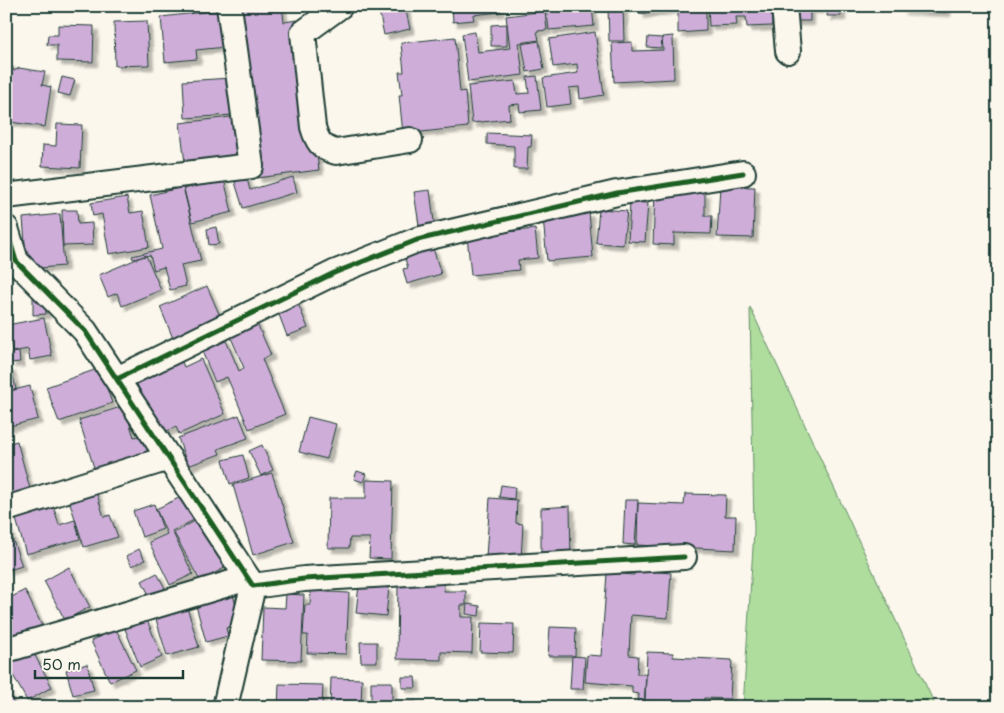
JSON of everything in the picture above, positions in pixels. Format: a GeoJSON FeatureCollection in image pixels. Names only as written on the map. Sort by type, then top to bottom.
{"type":"FeatureCollection","features":[{"type":"Feature","properties":{"kind":"street"},"geometry":{"type":"LineString","coordinates":[[6,196],[252,166],[229,6]]}},
{"type":"Feature","properties":{"kind":"street"},"geometry":{"type":"LineString","coordinates":[[340,6],[303,33],[313,127],[317,139],[325,149],[336,152],[410,140]]}},
{"type":"Feature","properties":{"kind":"street"},"geometry":{"type":"LineString","coordinates":[[784,6],[788,51]]}},
{"type":"Feature","properties":{"kind":"street"},"geometry":{"type":"LineString","coordinates":[[116,379],[334,273],[417,240],[617,193],[743,173]]}},
{"type":"Feature","properties":{"kind":"street"},"geometry":{"type":"LineString","coordinates":[[6,228],[16,261],[84,331],[250,582],[224,706]]}},
{"type":"Feature","properties":{"kind":"street"},"geometry":{"type":"LineString","coordinates":[[6,510],[169,458]]}},
{"type":"Feature","properties":{"kind":"street"},"geometry":{"type":"LineString","coordinates":[[6,650],[250,582],[684,557]]}},
{"type":"Feature","properties":{"kind":"green space"},"geometry":{"type":"Polygon","coordinates":[[[750,307],[936,707],[743,707],[754,531],[750,307]]]}},
{"type":"Feature","properties":{"kind":"building"},"geometry":{"type":"Polygon","coordinates":[[[282,6],[284,22],[297,20],[311,132],[314,132],[319,170],[257,178],[237,9],[282,6]]]}},
{"type":"Feature","properties":{"kind":"building"},"geometry":{"type":"Polygon","coordinates":[[[378,6],[405,6],[410,29],[384,35],[378,6]]]}},
{"type":"Feature","properties":{"kind":"building"},"geometry":{"type":"Polygon","coordinates":[[[452,6],[500,6],[500,12],[473,15],[474,20],[453,22],[452,6]]]}},
{"type":"Feature","properties":{"kind":"building"},"geometry":{"type":"Polygon","coordinates":[[[546,6],[592,6],[594,26],[549,30],[546,6]]]}},
{"type":"Feature","properties":{"kind":"building"},"geometry":{"type":"Polygon","coordinates":[[[608,6],[623,6],[624,41],[609,41],[608,6]]]}},
{"type":"Feature","properties":{"kind":"building"},"geometry":{"type":"Polygon","coordinates":[[[639,6],[672,6],[672,9],[640,14],[639,6]]]}},
{"type":"Feature","properties":{"kind":"building"},"geometry":{"type":"Polygon","coordinates":[[[708,6],[771,6],[772,26],[747,27],[746,17],[736,17],[737,25],[709,26],[708,6]]]}},
{"type":"Feature","properties":{"kind":"building"},"geometry":{"type":"Polygon","coordinates":[[[791,6],[819,6],[819,9],[810,9],[810,21],[791,21],[791,6]]]}},
{"type":"Feature","properties":{"kind":"building"},"geometry":{"type":"Polygon","coordinates":[[[828,6],[841,6],[841,16],[827,16],[828,6]]]}},
{"type":"Feature","properties":{"kind":"building"},"geometry":{"type":"Polygon","coordinates":[[[902,6],[946,6],[946,12],[901,10],[902,6]]]}},
{"type":"Feature","properties":{"kind":"building"},"geometry":{"type":"Polygon","coordinates":[[[706,9],[706,31],[678,33],[678,10],[706,9]]]}},
{"type":"Feature","properties":{"kind":"building"},"geometry":{"type":"Polygon","coordinates":[[[222,10],[226,47],[196,50],[197,59],[165,62],[161,17],[222,10]]]}},
{"type":"Feature","properties":{"kind":"building"},"geometry":{"type":"Polygon","coordinates":[[[545,11],[547,30],[537,31],[539,40],[519,43],[523,75],[468,82],[462,34],[475,32],[478,52],[510,48],[506,16],[545,11]]]}},
{"type":"Feature","properties":{"kind":"building"},"geometry":{"type":"Polygon","coordinates":[[[147,21],[149,65],[115,66],[114,22],[147,21]]]}},
{"type":"Feature","properties":{"kind":"building"},"geometry":{"type":"Polygon","coordinates":[[[507,24],[507,46],[491,46],[491,25],[507,24]]]}},
{"type":"Feature","properties":{"kind":"building"},"geometry":{"type":"Polygon","coordinates":[[[58,25],[94,26],[93,62],[57,61],[57,45],[47,45],[48,35],[58,35],[58,25]]]}},
{"type":"Feature","properties":{"kind":"building"},"geometry":{"type":"Polygon","coordinates":[[[595,32],[604,95],[580,99],[579,87],[569,88],[571,104],[547,107],[543,78],[578,73],[577,64],[553,67],[549,39],[595,32]]]}},
{"type":"Feature","properties":{"kind":"building"},"geometry":{"type":"Polygon","coordinates":[[[673,36],[674,79],[614,82],[612,43],[632,42],[632,51],[663,50],[662,37],[673,36]]]}},
{"type":"Feature","properties":{"kind":"building"},"geometry":{"type":"Polygon","coordinates":[[[455,37],[460,92],[465,91],[468,127],[403,134],[399,95],[402,95],[399,72],[404,72],[401,43],[455,37]]]}},
{"type":"Feature","properties":{"kind":"building"},"geometry":{"type":"Polygon","coordinates":[[[648,37],[662,38],[661,48],[647,47],[648,37]]]}},
{"type":"Feature","properties":{"kind":"building"},"geometry":{"type":"Polygon","coordinates":[[[539,41],[544,69],[527,72],[522,44],[539,41]]]}},
{"type":"Feature","properties":{"kind":"building"},"geometry":{"type":"Polygon","coordinates":[[[10,63],[14,71],[19,68],[45,72],[42,85],[51,87],[45,127],[10,122],[6,111],[6,64],[10,63]]]}},
{"type":"Feature","properties":{"kind":"building"},"geometry":{"type":"Polygon","coordinates":[[[537,76],[541,110],[520,112],[519,104],[509,105],[510,119],[472,123],[468,86],[515,81],[517,94],[529,93],[527,77],[537,76]]]}},
{"type":"Feature","properties":{"kind":"building"},"geometry":{"type":"Polygon","coordinates":[[[62,77],[75,80],[70,96],[58,93],[62,77]]]}},
{"type":"Feature","properties":{"kind":"building"},"geometry":{"type":"Polygon","coordinates":[[[231,78],[233,115],[185,118],[183,81],[231,78]]]}},
{"type":"Feature","properties":{"kind":"building"},"geometry":{"type":"Polygon","coordinates":[[[239,116],[244,155],[185,163],[180,123],[239,116]]]}},
{"type":"Feature","properties":{"kind":"building"},"geometry":{"type":"Polygon","coordinates":[[[57,124],[82,125],[80,168],[42,166],[43,145],[56,146],[57,124]]]}},
{"type":"Feature","properties":{"kind":"building"},"geometry":{"type":"Polygon","coordinates":[[[487,133],[532,135],[531,147],[528,147],[527,169],[514,169],[514,146],[487,144],[487,133]]]}},
{"type":"Feature","properties":{"kind":"building"},"geometry":{"type":"Polygon","coordinates":[[[246,175],[250,190],[293,177],[297,192],[243,208],[234,179],[246,175]]]}},
{"type":"Feature","properties":{"kind":"building"},"geometry":{"type":"Polygon","coordinates":[[[224,179],[232,212],[192,222],[184,189],[224,179]]]}},
{"type":"Feature","properties":{"kind":"building"},"geometry":{"type":"Polygon","coordinates":[[[720,186],[755,187],[753,238],[717,237],[720,186]]]}},
{"type":"Feature","properties":{"kind":"building"},"geometry":{"type":"Polygon","coordinates":[[[183,187],[201,261],[181,265],[186,286],[170,290],[164,267],[154,270],[150,255],[133,259],[132,256],[162,249],[150,195],[183,187]]]}},
{"type":"Feature","properties":{"kind":"building"},"geometry":{"type":"Polygon","coordinates":[[[430,190],[435,230],[420,232],[414,192],[430,190]]]}},
{"type":"Feature","properties":{"kind":"building"},"geometry":{"type":"Polygon","coordinates":[[[688,192],[705,192],[705,216],[712,216],[711,234],[674,233],[674,245],[653,244],[655,193],[688,194],[688,192]]]}},
{"type":"Feature","properties":{"kind":"building"},"geometry":{"type":"Polygon","coordinates":[[[127,197],[130,213],[143,211],[149,247],[109,254],[102,214],[93,216],[91,203],[127,197]]]}},
{"type":"Feature","properties":{"kind":"building"},"geometry":{"type":"Polygon","coordinates":[[[630,202],[648,203],[645,242],[628,241],[630,202]]]}},
{"type":"Feature","properties":{"kind":"building"},"geometry":{"type":"Polygon","coordinates":[[[599,209],[627,211],[623,245],[596,243],[599,209]]]}},
{"type":"Feature","properties":{"kind":"building"},"geometry":{"type":"Polygon","coordinates":[[[62,210],[77,210],[78,224],[92,223],[93,245],[63,246],[62,210]]]}},
{"type":"Feature","properties":{"kind":"building"},"geometry":{"type":"Polygon","coordinates":[[[589,212],[593,257],[547,261],[543,217],[589,212]]]}},
{"type":"Feature","properties":{"kind":"building"},"geometry":{"type":"Polygon","coordinates":[[[60,214],[64,266],[27,269],[23,218],[60,214]]]}},
{"type":"Feature","properties":{"kind":"building"},"geometry":{"type":"Polygon","coordinates":[[[216,227],[219,244],[209,245],[207,229],[216,227]]]}},
{"type":"Feature","properties":{"kind":"building"},"geometry":{"type":"Polygon","coordinates":[[[535,229],[538,258],[518,260],[519,270],[471,275],[467,236],[535,229]]]}},
{"type":"Feature","properties":{"kind":"building"},"geometry":{"type":"Polygon","coordinates":[[[433,248],[441,274],[407,284],[403,269],[408,268],[404,256],[433,248]]]}},
{"type":"Feature","properties":{"kind":"building"},"geometry":{"type":"Polygon","coordinates":[[[146,255],[161,290],[122,306],[117,293],[108,297],[99,275],[146,255]]]}},
{"type":"Feature","properties":{"kind":"building"},"geometry":{"type":"Polygon","coordinates":[[[207,286],[223,323],[175,343],[160,307],[207,286]]]}},
{"type":"Feature","properties":{"kind":"building"},"geometry":{"type":"Polygon","coordinates":[[[45,293],[46,314],[33,315],[33,294],[45,293]]]}},
{"type":"Feature","properties":{"kind":"building"},"geometry":{"type":"Polygon","coordinates":[[[295,296],[308,328],[287,336],[275,304],[295,296]]]}},
{"type":"Feature","properties":{"kind":"building"},"geometry":{"type":"Polygon","coordinates":[[[44,318],[52,356],[30,360],[28,349],[12,352],[7,325],[44,318]]]}},
{"type":"Feature","properties":{"kind":"building"},"geometry":{"type":"Polygon","coordinates":[[[256,321],[271,355],[262,359],[285,414],[249,429],[227,377],[215,382],[201,349],[225,338],[239,371],[244,368],[229,333],[256,321]]]}},
{"type":"Feature","properties":{"kind":"building"},"geometry":{"type":"Polygon","coordinates":[[[19,352],[20,362],[11,363],[10,353],[19,352]]]}},
{"type":"Feature","properties":{"kind":"building"},"geometry":{"type":"Polygon","coordinates":[[[201,359],[225,414],[179,434],[176,427],[160,434],[136,382],[182,362],[184,367],[201,359]]]}},
{"type":"Feature","properties":{"kind":"building"},"geometry":{"type":"Polygon","coordinates":[[[11,368],[16,389],[6,392],[6,369],[11,368]]]}},
{"type":"Feature","properties":{"kind":"building"},"geometry":{"type":"Polygon","coordinates":[[[100,368],[112,403],[59,422],[46,387],[100,368]]]}},
{"type":"Feature","properties":{"kind":"building"},"geometry":{"type":"Polygon","coordinates":[[[30,386],[38,419],[6,427],[6,392],[30,386]]]}},
{"type":"Feature","properties":{"kind":"building"},"geometry":{"type":"Polygon","coordinates":[[[124,406],[134,437],[146,434],[153,458],[96,474],[79,420],[124,406]]]}},
{"type":"Feature","properties":{"kind":"building"},"geometry":{"type":"Polygon","coordinates":[[[239,415],[248,438],[218,449],[220,454],[188,466],[178,438],[239,415]]]}},
{"type":"Feature","properties":{"kind":"building"},"geometry":{"type":"Polygon","coordinates":[[[308,417],[336,424],[327,459],[299,452],[308,417]]]}},
{"type":"Feature","properties":{"kind":"building"},"geometry":{"type":"Polygon","coordinates":[[[17,441],[32,496],[6,504],[6,444],[17,441]]]}},
{"type":"Feature","properties":{"kind":"building"},"geometry":{"type":"Polygon","coordinates":[[[262,445],[273,470],[261,476],[249,451],[262,445]]]}},
{"type":"Feature","properties":{"kind":"building"},"geometry":{"type":"Polygon","coordinates":[[[243,455],[249,478],[230,484],[223,460],[243,455]]]}},
{"type":"Feature","properties":{"kind":"building"},"geometry":{"type":"Polygon","coordinates":[[[357,471],[366,474],[363,482],[354,479],[357,471]]]}},
{"type":"Feature","properties":{"kind":"building"},"geometry":{"type":"Polygon","coordinates":[[[272,473],[294,542],[253,555],[233,485],[272,473]]]}},
{"type":"Feature","properties":{"kind":"building"},"geometry":{"type":"Polygon","coordinates":[[[366,480],[393,481],[391,559],[369,558],[370,538],[350,538],[349,548],[328,548],[329,498],[366,498],[366,480]]]}},
{"type":"Feature","properties":{"kind":"building"},"geometry":{"type":"Polygon","coordinates":[[[501,485],[515,487],[514,499],[499,497],[501,485]]]}},
{"type":"Feature","properties":{"kind":"building"},"geometry":{"type":"Polygon","coordinates":[[[96,491],[104,517],[110,515],[118,537],[84,547],[69,500],[96,491]]]}},
{"type":"Feature","properties":{"kind":"building"},"geometry":{"type":"Polygon","coordinates":[[[191,492],[202,516],[172,531],[193,574],[170,585],[149,542],[167,534],[156,509],[191,492]]]}},
{"type":"Feature","properties":{"kind":"building"},"geometry":{"type":"Polygon","coordinates":[[[685,494],[726,495],[725,516],[736,516],[735,550],[637,545],[638,503],[684,505],[685,494]]]}},
{"type":"Feature","properties":{"kind":"building"},"geometry":{"type":"Polygon","coordinates":[[[490,498],[517,500],[516,523],[523,524],[521,560],[486,557],[490,498]]]}},
{"type":"Feature","properties":{"kind":"building"},"geometry":{"type":"Polygon","coordinates":[[[625,500],[638,500],[635,545],[623,544],[625,500]]]}},
{"type":"Feature","properties":{"kind":"building"},"geometry":{"type":"Polygon","coordinates":[[[154,504],[163,529],[142,537],[133,511],[154,504]]]}},
{"type":"Feature","properties":{"kind":"building"},"geometry":{"type":"Polygon","coordinates":[[[570,506],[571,558],[541,556],[541,508],[570,506]]]}},
{"type":"Feature","properties":{"kind":"building"},"geometry":{"type":"Polygon","coordinates":[[[54,508],[59,525],[75,520],[80,539],[26,554],[16,519],[54,508]]]}},
{"type":"Feature","properties":{"kind":"building"},"geometry":{"type":"Polygon","coordinates":[[[205,515],[232,564],[200,581],[174,533],[205,515]]]}},
{"type":"Feature","properties":{"kind":"building"},"geometry":{"type":"Polygon","coordinates":[[[6,521],[22,566],[6,571],[6,521]]]}},
{"type":"Feature","properties":{"kind":"building"},"geometry":{"type":"Polygon","coordinates":[[[139,549],[145,560],[132,566],[126,556],[139,549]]]}},
{"type":"Feature","properties":{"kind":"building"},"geometry":{"type":"Polygon","coordinates":[[[69,567],[90,607],[65,620],[44,581],[69,567]]]}},
{"type":"Feature","properties":{"kind":"building"},"geometry":{"type":"Polygon","coordinates":[[[635,570],[671,573],[668,618],[631,615],[629,655],[638,656],[637,674],[646,674],[644,705],[638,704],[639,694],[632,693],[632,686],[585,682],[587,655],[601,656],[607,573],[634,575],[635,570]]]}},
{"type":"Feature","properties":{"kind":"building"},"geometry":{"type":"Polygon","coordinates":[[[157,573],[165,588],[150,597],[142,581],[157,573]]]}},
{"type":"Feature","properties":{"kind":"building"},"geometry":{"type":"Polygon","coordinates":[[[398,583],[444,584],[444,591],[466,591],[466,605],[461,605],[461,617],[473,617],[472,653],[441,652],[441,660],[397,659],[398,583]]]}},
{"type":"Feature","properties":{"kind":"building"},"geometry":{"type":"Polygon","coordinates":[[[359,584],[389,587],[386,616],[356,613],[359,584]]]}},
{"type":"Feature","properties":{"kind":"building"},"geometry":{"type":"Polygon","coordinates":[[[25,590],[43,628],[6,646],[6,600],[25,590]]]}},
{"type":"Feature","properties":{"kind":"building"},"geometry":{"type":"Polygon","coordinates":[[[232,591],[241,624],[226,628],[228,636],[206,642],[195,602],[232,591]]]}},
{"type":"Feature","properties":{"kind":"building"},"geometry":{"type":"Polygon","coordinates":[[[311,591],[349,593],[346,654],[307,653],[308,635],[303,635],[305,605],[310,605],[311,591]]]}},
{"type":"Feature","properties":{"kind":"building"},"geometry":{"type":"Polygon","coordinates":[[[286,594],[304,595],[301,661],[261,660],[263,607],[285,608],[286,594]]]}},
{"type":"Feature","properties":{"kind":"building"},"geometry":{"type":"Polygon","coordinates":[[[467,604],[480,606],[479,616],[466,614],[467,604]]]}},
{"type":"Feature","properties":{"kind":"building"},"geometry":{"type":"Polygon","coordinates":[[[187,607],[199,647],[167,656],[155,616],[187,607]]]}},
{"type":"Feature","properties":{"kind":"building"},"geometry":{"type":"Polygon","coordinates":[[[147,620],[162,657],[140,667],[125,629],[147,620]]]}},
{"type":"Feature","properties":{"kind":"building"},"geometry":{"type":"Polygon","coordinates":[[[481,623],[514,624],[513,653],[480,652],[481,623]]]}},
{"type":"Feature","properties":{"kind":"building"},"geometry":{"type":"Polygon","coordinates":[[[550,627],[576,628],[575,656],[548,656],[550,627]]]}},
{"type":"Feature","properties":{"kind":"building"},"geometry":{"type":"Polygon","coordinates":[[[116,629],[136,670],[110,682],[91,641],[116,629]]]}},
{"type":"Feature","properties":{"kind":"building"},"geometry":{"type":"Polygon","coordinates":[[[360,642],[377,642],[377,662],[361,662],[360,642]]]}},
{"type":"Feature","properties":{"kind":"building"},"geometry":{"type":"Polygon","coordinates":[[[32,650],[52,687],[27,701],[7,664],[32,650]]]}},
{"type":"Feature","properties":{"kind":"building"},"geometry":{"type":"Polygon","coordinates":[[[647,652],[673,653],[673,657],[732,660],[730,699],[704,698],[703,705],[645,702],[647,652]]]}},
{"type":"Feature","properties":{"kind":"building"},"geometry":{"type":"Polygon","coordinates":[[[572,656],[585,657],[583,689],[570,689],[572,656]]]}},
{"type":"Feature","properties":{"kind":"building"},"geometry":{"type":"Polygon","coordinates":[[[87,664],[94,690],[73,695],[66,670],[87,664]]]}},
{"type":"Feature","properties":{"kind":"building"},"geometry":{"type":"Polygon","coordinates":[[[402,677],[415,677],[416,688],[402,688],[402,677]]]}},
{"type":"Feature","properties":{"kind":"building"},"geometry":{"type":"Polygon","coordinates":[[[331,678],[362,679],[361,707],[330,707],[331,678]]]}},
{"type":"Feature","properties":{"kind":"building"},"geometry":{"type":"Polygon","coordinates":[[[371,682],[392,682],[392,702],[416,702],[416,707],[371,707],[371,682]]]}},
{"type":"Feature","properties":{"kind":"building"},"geometry":{"type":"Polygon","coordinates":[[[279,684],[323,685],[322,707],[278,707],[279,684]]]}},
{"type":"Feature","properties":{"kind":"building"},"geometry":{"type":"Polygon","coordinates":[[[6,685],[15,707],[6,707],[6,685]]]}},
{"type":"Feature","properties":{"kind":"cycle path"},"geometry":{"type":"LineString","coordinates":[[117,379],[334,273],[417,240],[617,193],[743,173]]}},
{"type":"Feature","properties":{"kind":"cycle path"},"geometry":{"type":"LineString","coordinates":[[6,228],[16,261],[85,331],[253,586],[304,579],[684,557]]}}]}
